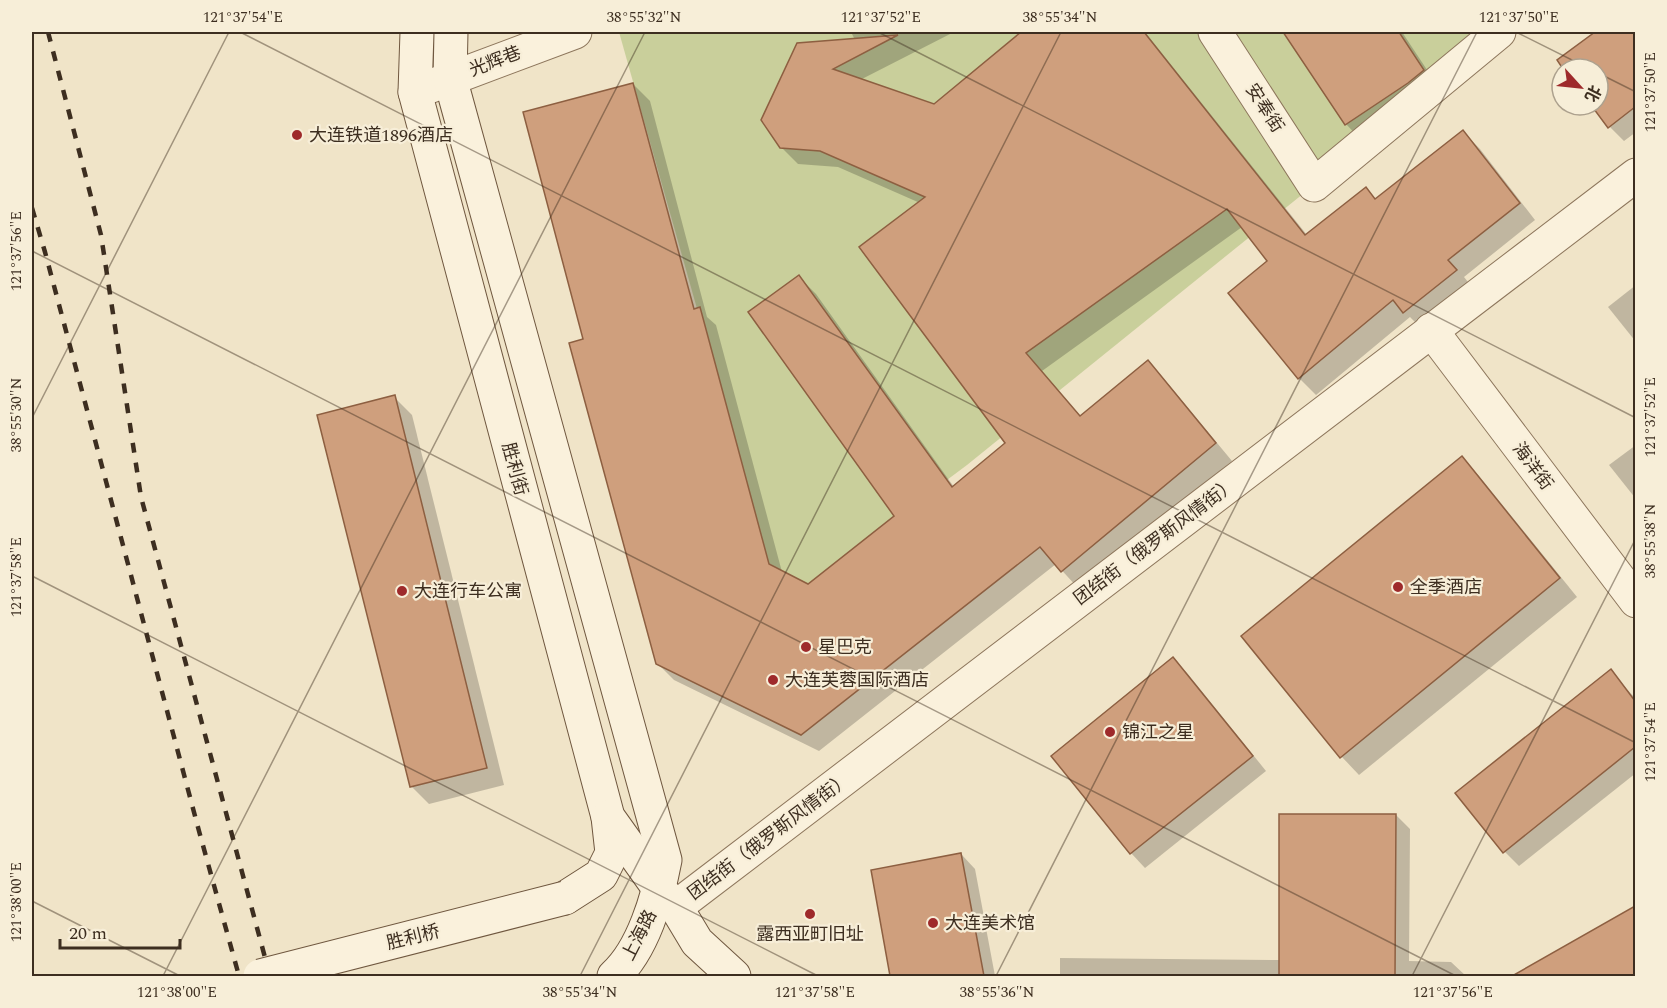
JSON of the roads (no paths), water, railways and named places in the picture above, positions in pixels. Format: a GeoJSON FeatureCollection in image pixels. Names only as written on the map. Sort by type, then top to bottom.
{"type":"FeatureCollection","features":[{"type":"Feature","properties":{"kind":"main road","name":"胜利街"},"geometry":{"type":"LineString","coordinates":[[417,32],[415,92],[608,817],[697,942],[734,976]]}},
{"type":"Feature","properties":{"kind":"main road"},"geometry":{"type":"LineString","coordinates":[[451,32],[450,78],[665,860],[668,899]]}},
{"type":"Feature","properties":{"kind":"main road","name":"光辉巷"},"geometry":{"type":"LineString","coordinates":[[415,92],[575,32]]}},
{"type":"Feature","properties":{"kind":"main road","name":"安奉街"},"geometry":{"type":"LineString","coordinates":[[1215,32],[1314,185],[1500,32]]}},
{"type":"Feature","properties":{"kind":"main road","name":"团结街（俄罗斯风情街）"},"geometry":{"type":"LineString","coordinates":[[668,899],[1431,330],[1635,175]]}},
{"type":"Feature","properties":{"kind":"main road","name":"海洋街"},"geometry":{"type":"LineString","coordinates":[[1431,330],[1635,601]]}},
{"type":"Feature","properties":{"kind":"main road","name":"胜利桥"},"geometry":{"type":"LineString","coordinates":[[260,976],[565,898],[601,875],[612,853],[608,817]]}},
{"type":"Feature","properties":{"kind":"main road","name":"上海路"},"geometry":{"type":"LineString","coordinates":[[614,976],[621,970],[646,928],[668,899]]}},
{"type":"Feature","properties":{"kind":"railway"},"geometry":{"type":"LineString","coordinates":[[48,32],[101,235],[141,497],[270,976]]}},
{"type":"Feature","properties":{"kind":"railway"},"geometry":{"type":"LineString","coordinates":[[32,208],[239,976]]}},
{"type":"Feature","properties":{"kind":"place","name":"大连铁道1896酒店"},"geometry":{"type":"Point","coordinates":[297,135]}},
{"type":"Feature","properties":{"kind":"place","name":"全季酒店"},"geometry":{"type":"Point","coordinates":[1398,587]}},
{"type":"Feature","properties":{"kind":"place","name":"大连行车公寓"},"geometry":{"type":"Point","coordinates":[402,591]}},
{"type":"Feature","properties":{"kind":"place","name":"星巴克"},"geometry":{"type":"Point","coordinates":[806,647]}},
{"type":"Feature","properties":{"kind":"place","name":"大连芙蓉国际酒店"},"geometry":{"type":"Point","coordinates":[773,680]}},
{"type":"Feature","properties":{"kind":"place","name":"锦江之星"},"geometry":{"type":"Point","coordinates":[1110,732]}},
{"type":"Feature","properties":{"kind":"place","name":"露西亚町旧址"},"geometry":{"type":"Point","coordinates":[810,914]}},
{"type":"Feature","properties":{"kind":"place","name":"大连美术馆"},"geometry":{"type":"Point","coordinates":[933,923]}}]}
